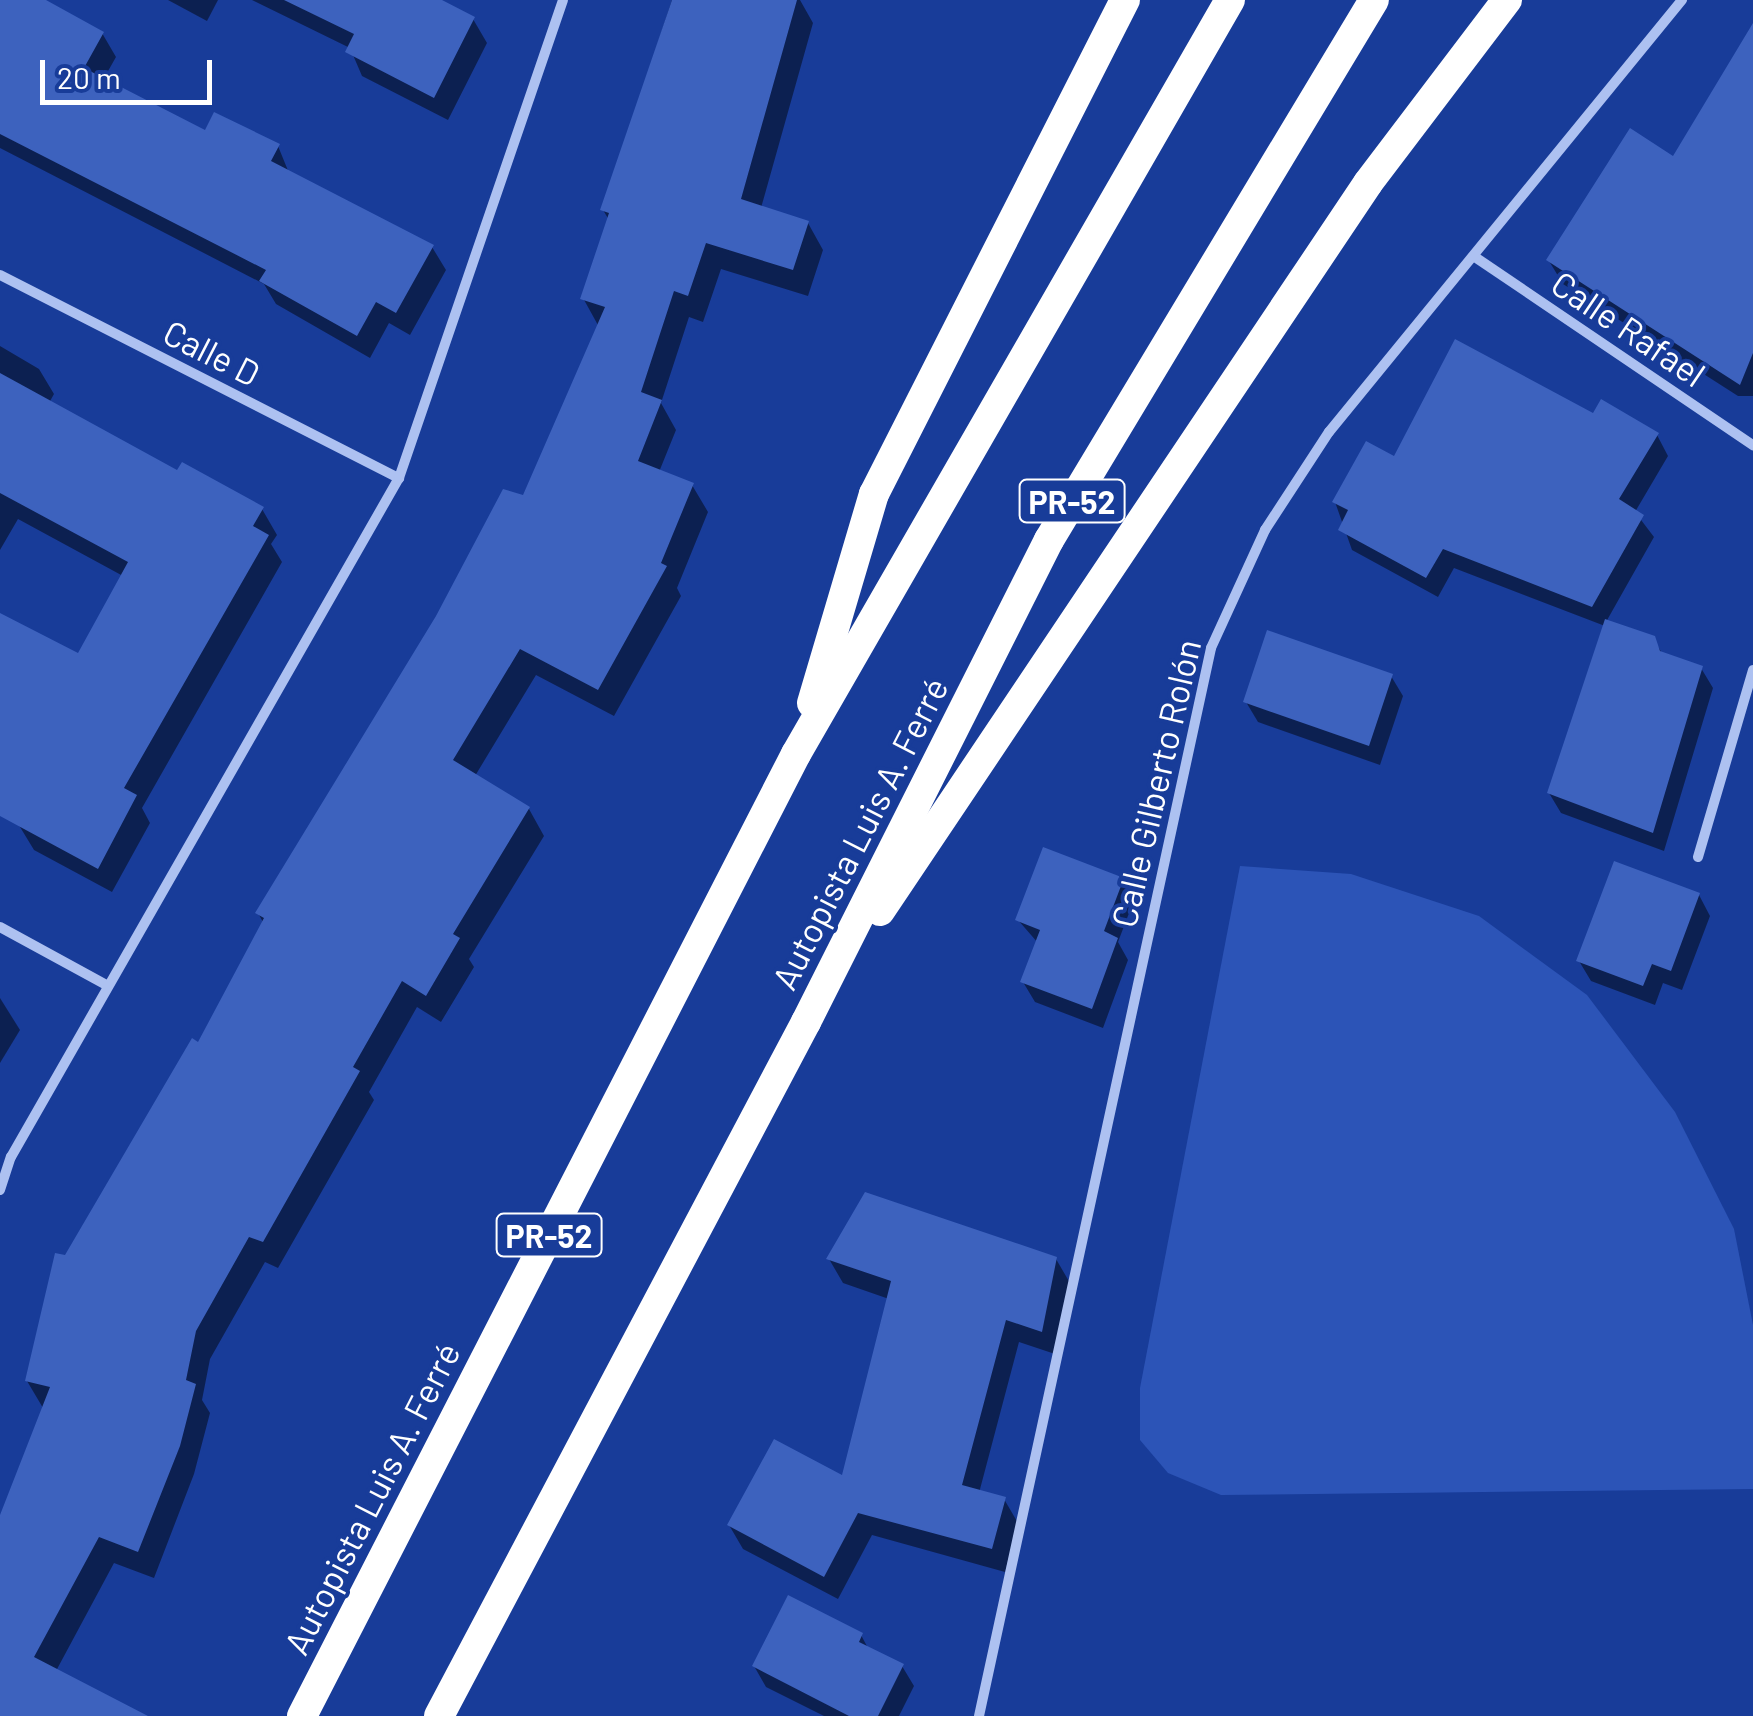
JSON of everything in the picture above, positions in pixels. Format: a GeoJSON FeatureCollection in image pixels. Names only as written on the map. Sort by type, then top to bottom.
{"type":"FeatureCollection","features":[{"type":"Feature","properties":{"kind":"highway"},"geometry":{"type":"LineString","coordinates":[[796,754],[874,494],[1125,0]]}},
{"type":"Feature","properties":{"kind":"highway","name":"Autopista Luis A. Ferré"},"geometry":{"type":"LineString","coordinates":[[302,1716],[796,754],[1230,0]]}},
{"type":"Feature","properties":{"kind":"highway","name":"Autopista Luis A. Ferré"},"geometry":{"type":"LineString","coordinates":[[439,1716],[806,1022],[1049,540],[1374,0]]}},
{"type":"Feature","properties":{"kind":"highway"},"geometry":{"type":"LineString","coordinates":[[806,1022],[1368,183],[1507,0]]}},
{"type":"Feature","properties":{"kind":"street"},"geometry":{"type":"LineString","coordinates":[[0,1190],[10,1156],[398,478],[564,0]]}},
{"type":"Feature","properties":{"kind":"street","name":"Calle Gilberto Rolón"},"geometry":{"type":"LineString","coordinates":[[978,1716],[1211,648],[1265,530],[1329,432],[1682,0]]}},
{"type":"Feature","properties":{"kind":"street","name":"Calle Rafael"},"geometry":{"type":"LineString","coordinates":[[1474,256],[1753,445]]}},
{"type":"Feature","properties":{"kind":"street","name":"Calle D"},"geometry":{"type":"LineString","coordinates":[[0,275],[398,478]]}},
{"type":"Feature","properties":{"kind":"street"},"geometry":{"type":"LineString","coordinates":[[1698,856],[1753,670]]}},
{"type":"Feature","properties":{"kind":"street"},"geometry":{"type":"LineString","coordinates":[[0,927],[108,986]]}},
{"type":"Feature","properties":{"kind":"shaded area"},"geometry":{"type":"Polygon","coordinates":[[[1240,866],[1351,874],[1479,916],[1587,995],[1675,1112],[1734,1229],[1753,1325],[1753,1489],[1221,1495],[1168,1473],[1140,1440],[1140,1388],[1240,866]]]}},
{"type":"Feature","properties":{"kind":"building"},"geometry":{"type":"Polygon","coordinates":[[[0,0],[46,0],[104,32],[84,68],[205,130],[214,112],[280,144],[271,161],[434,245],[396,313],[376,302],[357,336],[259,281],[266,270],[0,134],[0,0]]]}},
{"type":"Feature","properties":{"kind":"building"},"geometry":{"type":"Polygon","coordinates":[[[284,0],[442,0],[475,17],[434,98],[345,52],[354,34],[284,0]]]}},
{"type":"Feature","properties":{"kind":"building"},"geometry":{"type":"Polygon","coordinates":[[[672,0],[797,0],[741,199],[809,221],[793,270],[706,243],[688,296],[674,291],[641,392],[662,400],[638,461],[694,483],[661,563],[667,566],[598,690],[520,649],[453,760],[530,807],[453,934],[460,938],[426,996],[402,981],[353,1067],[360,1071],[263,1242],[249,1237],[196,1331],[186,1380],[196,1384],[180,1446],[138,1552],[99,1537],[34,1657],[148,1716],[0,1716],[0,1515],[50,1387],[25,1381],[55,1253],[65,1255],[192,1038],[198,1042],[264,918],[255,913],[436,616],[503,489],[523,495],[605,307],[580,299],[609,213],[600,210],[672,0]]]}},
{"type":"Feature","properties":{"kind":"building"},"geometry":{"type":"Polygon","coordinates":[[[1753,23],[1753,353],[1740,385],[1546,260],[1630,128],[1673,156],[1753,23]]]}},
{"type":"Feature","properties":{"kind":"building"},"geometry":{"type":"Polygon","coordinates":[[[1455,339],[1593,413],[1601,399],[1659,433],[1619,499],[1644,515],[1592,607],[1443,549],[1426,578],[1338,530],[1348,510],[1332,502],[1366,441],[1394,456],[1455,339]]]}},
{"type":"Feature","properties":{"kind":"building"},"geometry":{"type":"Polygon","coordinates":[[[0,373],[177,470],[182,462],[264,507],[253,526],[269,535],[124,788],[137,795],[98,869],[0,816],[0,613],[78,653],[128,562],[0,493],[0,373]]]}},
{"type":"Feature","properties":{"kind":"building"},"geometry":{"type":"Polygon","coordinates":[[[1605,619],[1655,636],[1660,651],[1703,666],[1653,833],[1547,793],[1605,619]]]}},
{"type":"Feature","properties":{"kind":"building"},"geometry":{"type":"Polygon","coordinates":[[[1267,630],[1393,674],[1369,746],[1243,702],[1267,630]]]}},
{"type":"Feature","properties":{"kind":"building"},"geometry":{"type":"Polygon","coordinates":[[[1043,847],[1124,878],[1104,931],[1118,938],[1092,1009],[1020,982],[1040,930],[1015,920],[1043,847]]]}},
{"type":"Feature","properties":{"kind":"building"},"geometry":{"type":"Polygon","coordinates":[[[1614,861],[1700,893],[1671,971],[1652,964],[1643,986],[1576,961],[1614,861]]]}},
{"type":"Feature","properties":{"kind":"building"},"geometry":{"type":"Polygon","coordinates":[[[865,1192],[1057,1257],[1042,1332],[1006,1320],[962,1485],[1006,1497],[992,1549],[858,1513],[824,1577],[727,1525],[774,1439],[842,1475],[891,1281],[826,1259],[865,1192]]]}},
{"type":"Feature","properties":{"kind":"building"},"geometry":{"type":"Polygon","coordinates":[[[788,1595],[863,1633],[859,1642],[904,1664],[878,1716],[849,1716],[752,1666],[788,1595]]]}}]}
